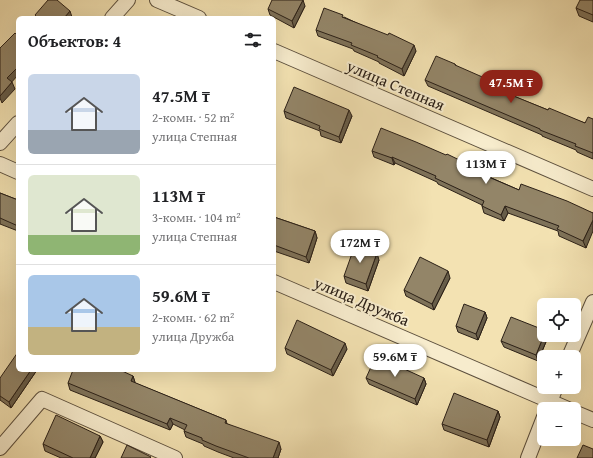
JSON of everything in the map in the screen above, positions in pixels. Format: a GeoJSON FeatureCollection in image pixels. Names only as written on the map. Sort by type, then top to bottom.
{"type":"FeatureCollection","features":[{"type":"Feature","properties":{"kind":"street"},"geometry":{"type":"LineString","coordinates":[[157,0],[194,16]]}},
{"type":"Feature","properties":{"kind":"street"},"geometry":{"type":"LineString","coordinates":[[113,16],[123,1]]}},
{"type":"Feature","properties":{"kind":"street","name":"улица Степная"},"geometry":{"type":"LineString","coordinates":[[276,52],[593,189]]}},
{"type":"Feature","properties":{"kind":"street"},"geometry":{"type":"LineString","coordinates":[[0,143],[16,125]]}},
{"type":"Feature","properties":{"kind":"street"},"geometry":{"type":"LineString","coordinates":[[0,164],[16,171]]}},
{"type":"Feature","properties":{"kind":"street","name":"улица Дружба"},"geometry":{"type":"LineString","coordinates":[[276,283],[542,402]]}},
{"type":"Feature","properties":{"kind":"street"},"geometry":{"type":"LineString","coordinates":[[572,350],[593,302]]}},
{"type":"Feature","properties":{"kind":"street"},"geometry":{"type":"LineString","coordinates":[[0,448],[42,399],[175,458]]}},
{"type":"Feature","properties":{"kind":"street"},"geometry":{"type":"LineString","coordinates":[[581,415],[593,420]]}},
{"type":"Feature","properties":{"kind":"street"},"geometry":{"type":"LineString","coordinates":[[528,458],[537,435]]}},
{"type":"Feature","properties":{"kind":"building"},"geometry":{"type":"Polygon","coordinates":[[[48,0],[57,0],[70,11],[66,16],[35,15],[48,0]]]}},
{"type":"Feature","properties":{"kind":"building"},"geometry":{"type":"Polygon","coordinates":[[[272,0],[303,0],[292,21],[268,9],[272,0]]]}},
{"type":"Feature","properties":{"kind":"building"},"geometry":{"type":"Polygon","coordinates":[[[580,0],[593,0],[593,15],[576,8],[580,0]]]}},
{"type":"Feature","properties":{"kind":"building"},"geometry":{"type":"Polygon","coordinates":[[[324,8],[343,15],[342,17],[388,35],[389,33],[414,45],[402,69],[377,57],[378,56],[351,45],[352,43],[316,30],[324,8]]]}},
{"type":"Feature","properties":{"kind":"building"},"geometry":{"type":"Polygon","coordinates":[[[15,33],[16,34],[16,69],[7,78],[12,82],[0,96],[0,48],[15,33]]]}},
{"type":"Feature","properties":{"kind":"building"},"geometry":{"type":"Polygon","coordinates":[[[436,56],[496,83],[494,88],[548,110],[549,108],[585,123],[588,117],[593,119],[593,153],[575,146],[576,144],[425,80],[436,56]]]}},
{"type":"Feature","properties":{"kind":"building"},"geometry":{"type":"Polygon","coordinates":[[[294,87],[349,110],[339,137],[319,129],[320,126],[284,111],[294,87]]]}},
{"type":"Feature","properties":{"kind":"building"},"geometry":{"type":"Polygon","coordinates":[[[381,128],[446,155],[447,154],[478,169],[477,172],[519,190],[521,184],[567,201],[593,213],[593,220],[583,241],[557,229],[559,226],[505,206],[501,215],[482,206],[484,201],[435,178],[436,176],[392,157],[372,151],[381,128]]]}},
{"type":"Feature","properties":{"kind":"building"},"geometry":{"type":"Polygon","coordinates":[[[0,193],[16,199],[16,225],[0,218],[0,193]]]}},
{"type":"Feature","properties":{"kind":"building"},"geometry":{"type":"Polygon","coordinates":[[[276,218],[315,231],[306,257],[276,246],[276,218]]]}},
{"type":"Feature","properties":{"kind":"building"},"geometry":{"type":"Polygon","coordinates":[[[355,245],[377,253],[366,284],[344,276],[355,245]]]}},
{"type":"Feature","properties":{"kind":"building"},"geometry":{"type":"Polygon","coordinates":[[[420,257],[448,271],[432,304],[404,290],[420,257]]]}},
{"type":"Feature","properties":{"kind":"building"},"geometry":{"type":"Polygon","coordinates":[[[464,304],[485,312],[476,334],[456,326],[464,304]]]}},
{"type":"Feature","properties":{"kind":"building"},"geometry":{"type":"Polygon","coordinates":[[[511,317],[537,327],[537,342],[541,342],[536,355],[501,341],[511,317]]]}},
{"type":"Feature","properties":{"kind":"building"},"geometry":{"type":"Polygon","coordinates":[[[297,320],[345,343],[331,370],[285,348],[297,320]]]}},
{"type":"Feature","properties":{"kind":"building"},"geometry":{"type":"Polygon","coordinates":[[[16,355],[16,372],[30,372],[9,402],[0,396],[0,378],[16,355]]]}},
{"type":"Feature","properties":{"kind":"building"},"geometry":{"type":"Polygon","coordinates":[[[376,356],[424,378],[415,399],[366,378],[376,356]]]}},
{"type":"Feature","properties":{"kind":"building"},"geometry":{"type":"Polygon","coordinates":[[[72,372],[124,372],[133,376],[131,381],[226,420],[225,423],[279,442],[273,458],[249,458],[216,446],[202,440],[202,438],[184,431],[187,425],[170,418],[167,424],[68,383],[72,372]]]}},
{"type":"Feature","properties":{"kind":"building"},"geometry":{"type":"Polygon","coordinates":[[[454,393],[498,411],[487,440],[442,424],[454,393]]]}},
{"type":"Feature","properties":{"kind":"building"},"geometry":{"type":"Polygon","coordinates":[[[56,415],[100,436],[90,458],[73,458],[43,444],[56,415]]]}},
{"type":"Feature","properties":{"kind":"building"},"geometry":{"type":"Polygon","coordinates":[[[127,445],[151,457],[121,458],[127,445]]]}},
{"type":"Feature","properties":{"kind":"building"},"geometry":{"type":"Polygon","coordinates":[[[583,445],[593,449],[593,458],[577,458],[583,445]]]}}]}
